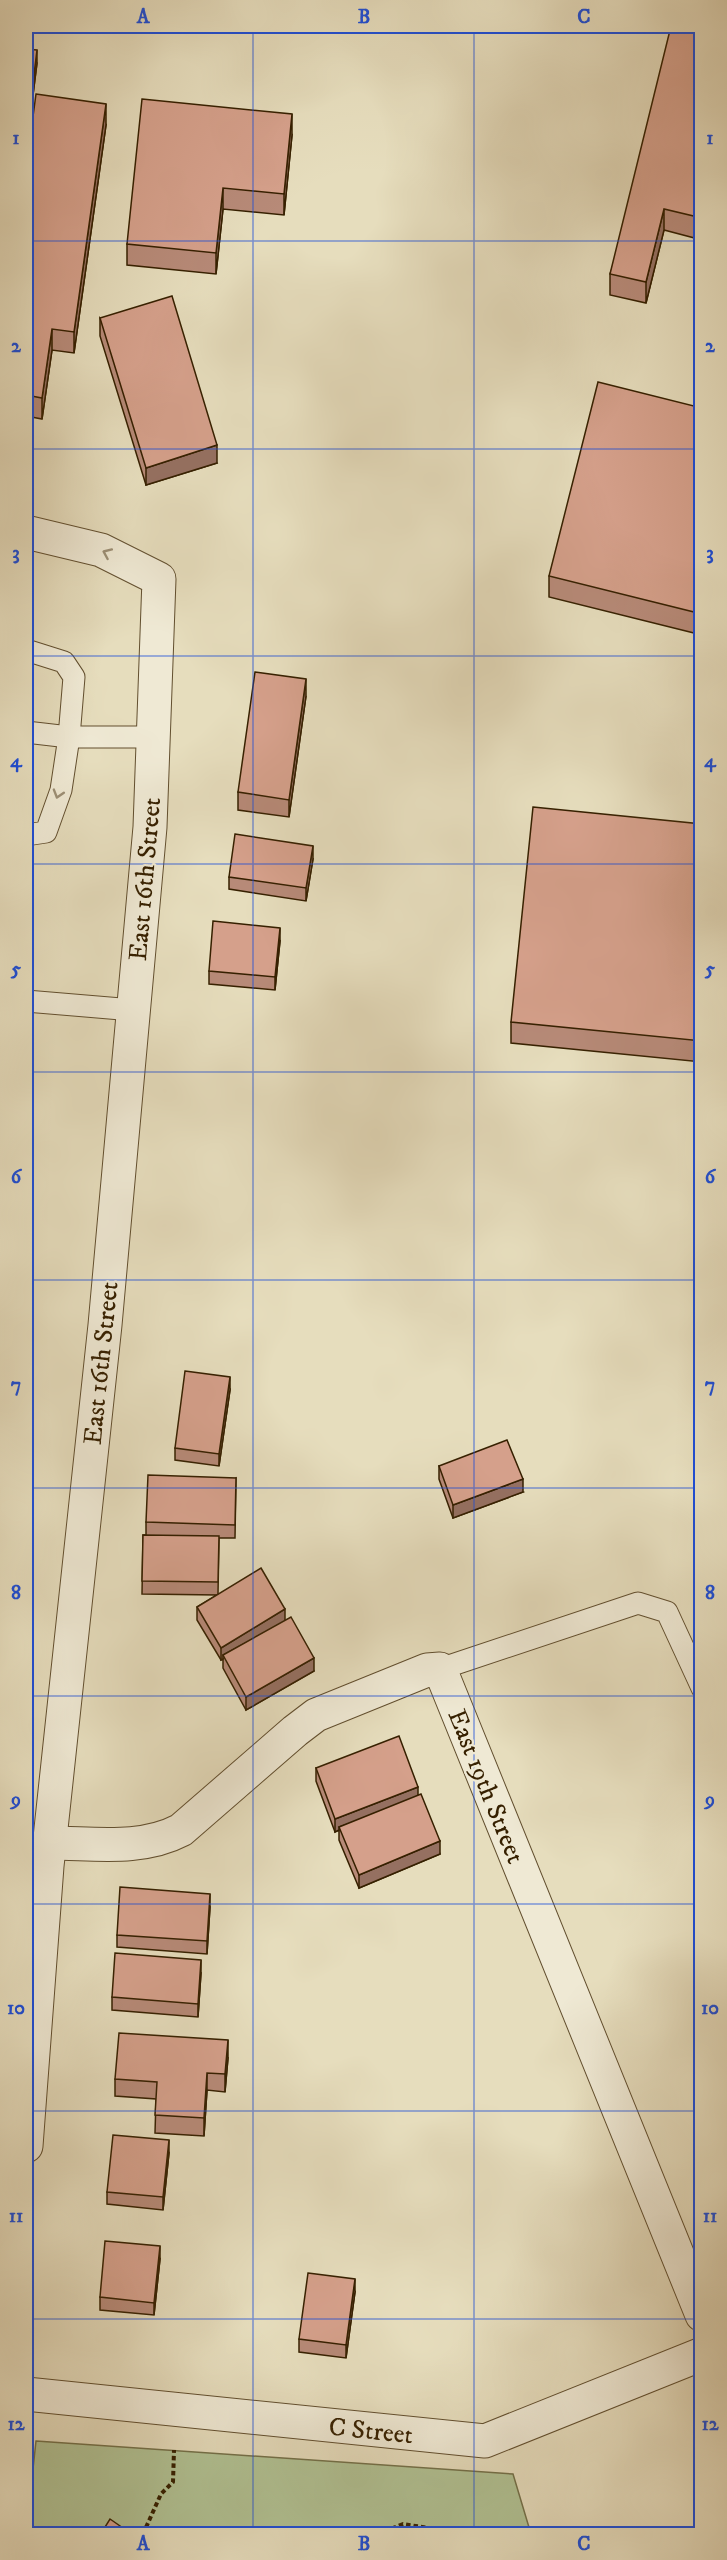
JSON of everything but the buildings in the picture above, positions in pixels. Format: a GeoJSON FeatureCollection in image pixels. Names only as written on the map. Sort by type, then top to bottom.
{"type":"FeatureCollection","features":[{"type":"Feature","properties":{"kind":"street","name":"East 16th Street"},"geometry":{"type":"LineString","coordinates":[[26,532],[100,550],[159,579],[150,827],[105,1325],[41,1857],[26,2146]]}},
{"type":"Feature","properties":{"kind":"street"},"geometry":{"type":"LineString","coordinates":[[41,1857],[144,1844],[166,1838],[181,1830],[316,1715],[426,1670],[440,1669]]}},
{"type":"Feature","properties":{"kind":"street","name":"East 19th Street"},"geometry":{"type":"LineString","coordinates":[[440,1669],[702,2315]]}},
{"type":"Feature","properties":{"kind":"street","name":"C Street"},"geometry":{"type":"LineString","coordinates":[[26,2394],[485,2441],[702,2354]]}},
{"type":"Feature","properties":{"kind":"lane"},"geometry":{"type":"LineString","coordinates":[[26,650],[64,662],[74,677],[69,737],[61,790],[46,832],[26,835]]}},
{"type":"Feature","properties":{"kind":"lane"},"geometry":{"type":"LineString","coordinates":[[26,732],[69,737],[153,737]]}},
{"type":"Feature","properties":{"kind":"lane"},"geometry":{"type":"LineString","coordinates":[[26,1001],[133,1010]]}},
{"type":"Feature","properties":{"kind":"lane"},"geometry":{"type":"LineString","coordinates":[[440,1669],[638,1603],[667,1612],[702,1688]]}},
{"type":"Feature","properties":{"kind":"path"},"geometry":{"type":"LineString","coordinates":[[143,2535],[161,2494],[173,2482],[174,2450]]}},
{"type":"Feature","properties":{"kind":"path"},"geometry":{"type":"LineString","coordinates":[[378,2535],[402,2524],[467,2535]]}},
{"type":"Feature","properties":{"kind":"green space"},"geometry":{"type":"Polygon","coordinates":[[[36,2441],[513,2474],[531,2534],[26,2534],[36,2441]]]}}]}
